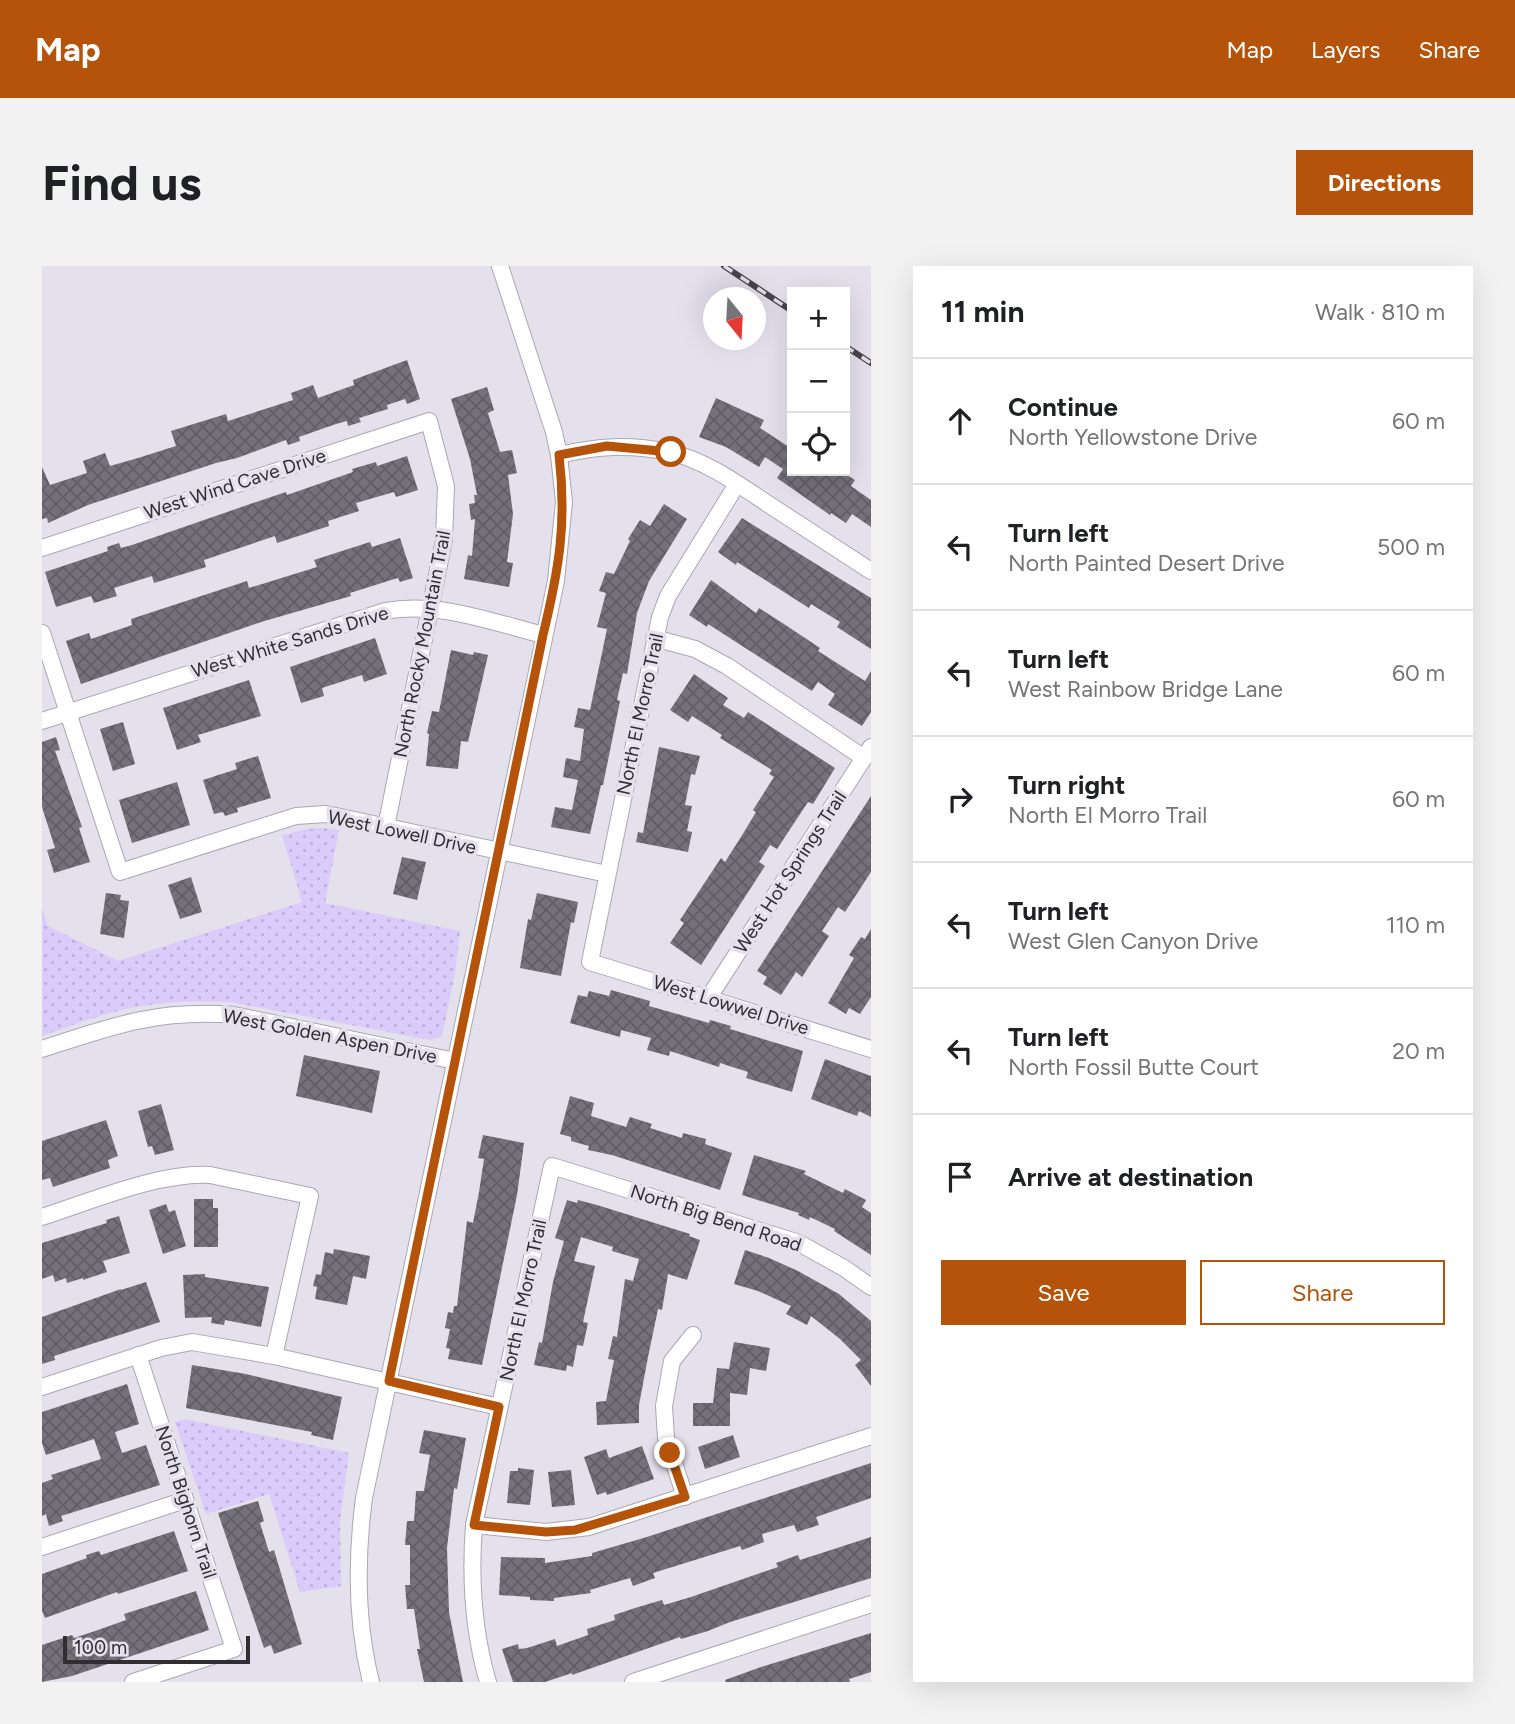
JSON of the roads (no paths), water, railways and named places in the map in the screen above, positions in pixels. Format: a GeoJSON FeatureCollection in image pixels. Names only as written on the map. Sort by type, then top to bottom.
{"type":"FeatureCollection","features":[{"type":"Feature","properties":{"kind":"street"},"geometry":{"type":"LineString","coordinates":[[371,1682],[359,1602],[359,1546],[365,1498],[556,581],[563,525],[564,502],[554,432],[500,266]]}},
{"type":"Feature","properties":{"kind":"street","name":"West Wind Cave Drive"},"geometry":{"type":"LineString","coordinates":[[42,548],[429,421]]}},
{"type":"Feature","properties":{"kind":"street","name":"North Rocky Mountain Trail"},"geometry":{"type":"LineString","coordinates":[[386,827],[444,540],[446,486],[429,421]]}},
{"type":"Feature","properties":{"kind":"street"},"geometry":{"type":"LineString","coordinates":[[559,455],[607,446],[671,452],[690,458],[737,484],[871,571]]}},
{"type":"Feature","properties":{"kind":"street","name":"North El Morro Trail"},"geometry":{"type":"LineString","coordinates":[[590,962],[654,638],[668,596],[737,484]]}},
{"type":"Feature","properties":{"kind":"street","name":"West White Sands Drive"},"geometry":{"type":"LineString","coordinates":[[42,721],[385,611],[406,607],[431,608],[543,635]]}},
{"type":"Feature","properties":{"kind":"street"},"geometry":{"type":"LineString","coordinates":[[42,634],[68,712]]}},
{"type":"Feature","properties":{"kind":"street"},"geometry":{"type":"LineString","coordinates":[[654,638],[695,649],[727,666],[867,752]]}},
{"type":"Feature","properties":{"kind":"street","name":"West Lowell Drive"},"geometry":{"type":"LineString","coordinates":[[68,712],[120,872],[296,816],[326,814],[607,874]]}},
{"type":"Feature","properties":{"kind":"street","name":"West Hot Springs Trail"},"geometry":{"type":"LineString","coordinates":[[709,997],[867,752]]}},
{"type":"Feature","properties":{"kind":"street","name":"West Lowwel Drive"},"geometry":{"type":"LineString","coordinates":[[590,962],[870,1046]]}},
{"type":"Feature","properties":{"kind":"street","name":"West Golden Aspen Drive"},"geometry":{"type":"LineString","coordinates":[[42,1049],[128,1021],[155,1016],[208,1013],[234,1015],[455,1061]]}},
{"type":"Feature","properties":{"kind":"street","name":"North El Morro Trail"},"geometry":{"type":"LineString","coordinates":[[488,1682],[474,1610],[471,1561],[474,1525],[552,1166]]}},
{"type":"Feature","properties":{"kind":"street","name":"North Big Bend Road"},"geometry":{"type":"LineString","coordinates":[[552,1166],[799,1243],[844,1268],[871,1287]]}},
{"type":"Feature","properties":{"kind":"street"},"geometry":{"type":"LineString","coordinates":[[42,1217],[168,1177],[195,1174],[310,1196],[274,1356]]}},
{"type":"Feature","properties":{"kind":"street"},"geometry":{"type":"LineString","coordinates":[[685,1497],[666,1438],[664,1406],[671,1362],[693,1335]]}},
{"type":"Feature","properties":{"kind":"street"},"geometry":{"type":"LineString","coordinates":[[42,1387],[178,1343],[192,1342],[274,1356],[499,1407]]}},
{"type":"Feature","properties":{"kind":"street","name":"North Bighorn Trail"},"geometry":{"type":"LineString","coordinates":[[133,1682],[234,1649],[138,1355]]}},
{"type":"Feature","properties":{"kind":"street"},"geometry":{"type":"LineString","coordinates":[[474,1525],[546,1532],[575,1530],[871,1436]]}},
{"type":"Feature","properties":{"kind":"street"},"geometry":{"type":"LineString","coordinates":[[42,1547],[185,1500]]}},
{"type":"Feature","properties":{"kind":"street"},"geometry":{"type":"LineString","coordinates":[[633,1682],[871,1604]]}},
{"type":"Feature","properties":{"kind":"railway"},"geometry":{"type":"LineString","coordinates":[[724,266],[787,308]]}},
{"type":"Feature","properties":{"kind":"railway"},"geometry":{"type":"LineString","coordinates":[[850,349],[871,363]]}}]}
